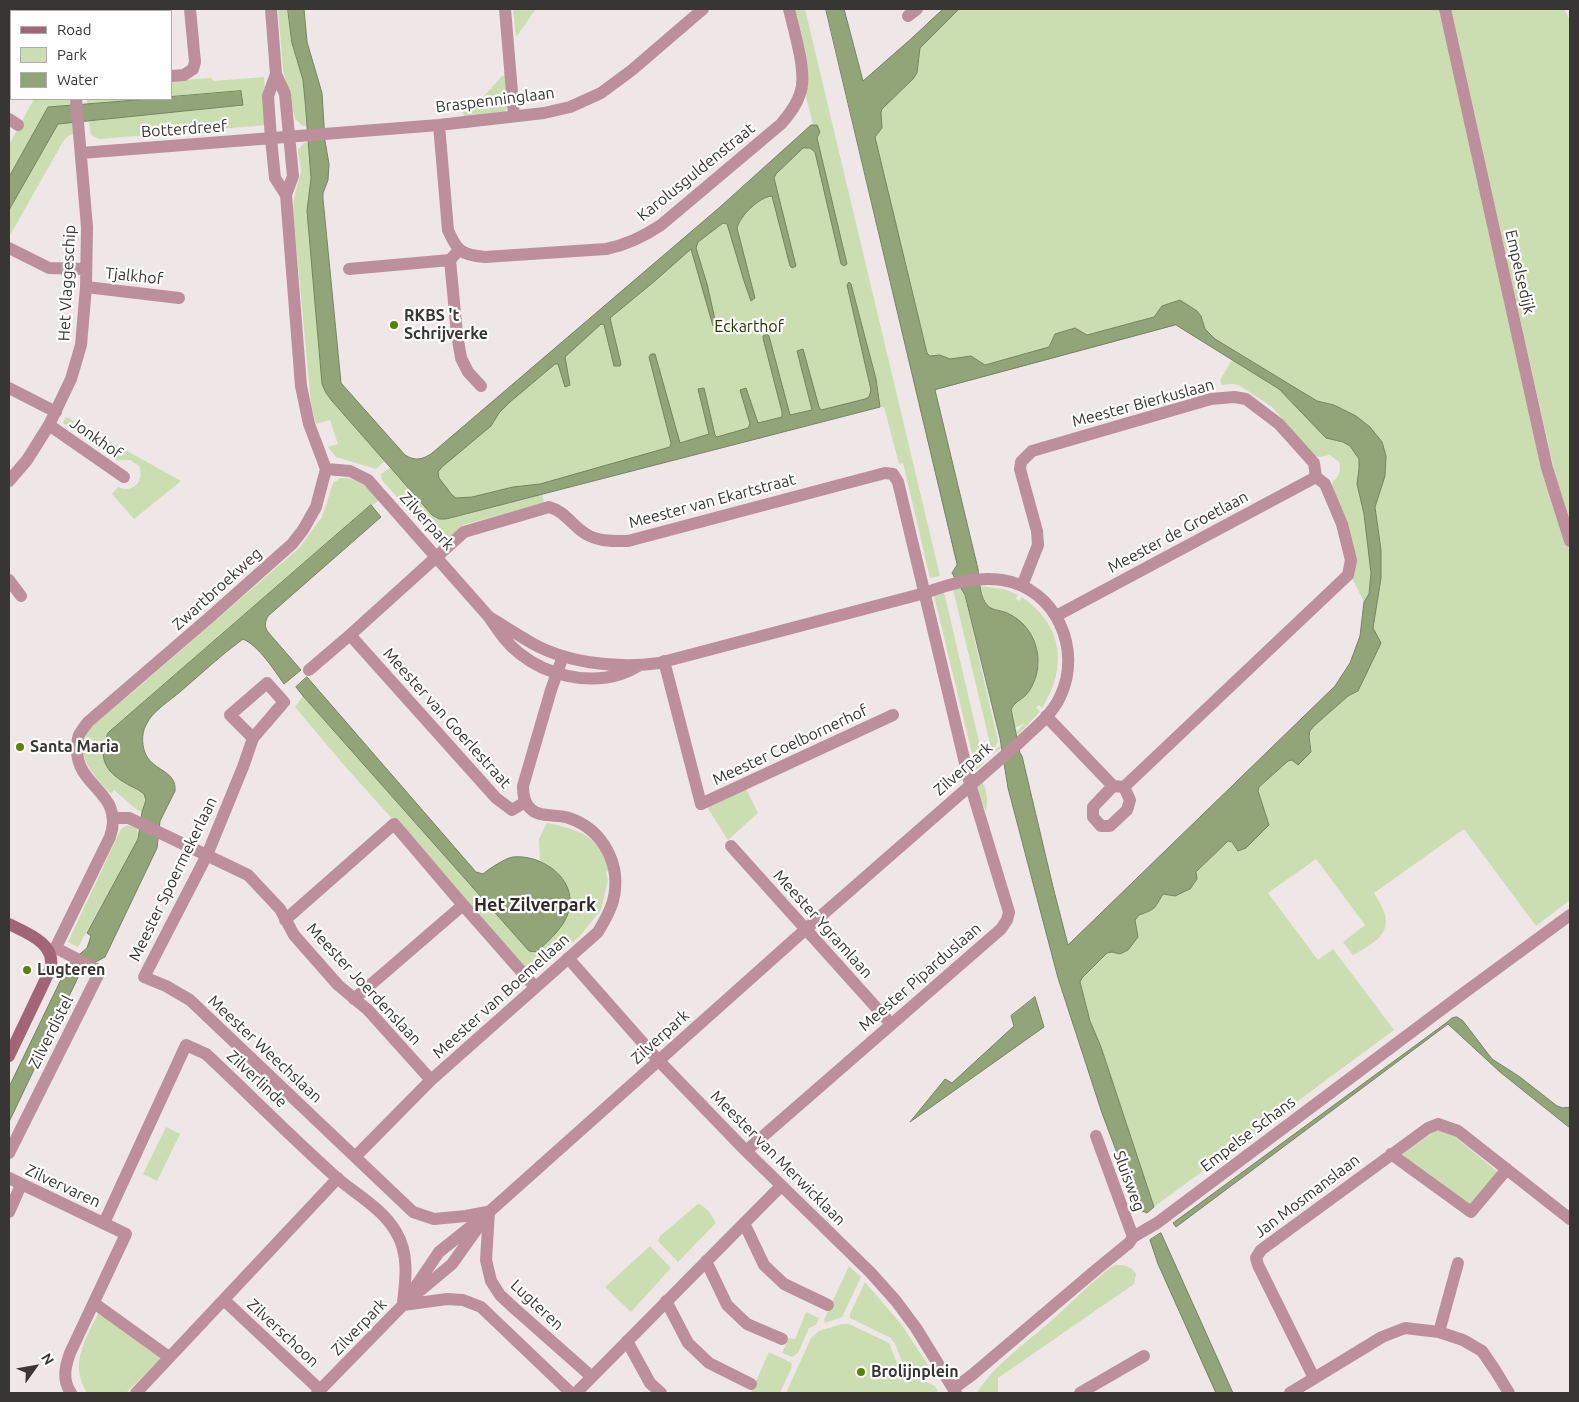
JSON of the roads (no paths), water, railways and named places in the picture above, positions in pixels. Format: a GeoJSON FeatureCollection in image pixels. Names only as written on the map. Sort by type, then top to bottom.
{"type":"FeatureCollection","features":[{"type":"Feature","properties":{"kind":"street"},"geometry":{"type":"LineString","coordinates":[[172,76],[184,74],[193,69],[195,62],[190,9]]}},
{"type":"Feature","properties":{"kind":"street"},"geometry":{"type":"LineString","coordinates":[[271,9],[276,74],[285,94],[293,176],[286,195],[301,386],[309,424],[326,469]]}},
{"type":"Feature","properties":{"kind":"street"},"geometry":{"type":"LineString","coordinates":[[505,9],[514,116]]}},
{"type":"Feature","properties":{"kind":"street","name":"Braspenninglaan"},"geometry":{"type":"LineString","coordinates":[[289,137],[439,125],[544,113],[570,107],[601,93],[632,70],[703,9]]}},
{"type":"Feature","properties":{"kind":"street","name":"Karolusguldenstraat"},"geometry":{"type":"LineString","coordinates":[[459,250],[469,256],[484,257],[606,249],[623,246],[642,238],[661,225],[781,124],[792,111],[801,93],[803,80],[802,66],[789,9]]}},
{"type":"Feature","properties":{"kind":"street","name":"Empelsedijk"},"geometry":{"type":"LineString","coordinates":[[1445,9],[1545,459],[1570,541]]}},
{"type":"Feature","properties":{"kind":"street"},"geometry":{"type":"LineString","coordinates":[[276,74],[268,96],[270,139],[275,178],[286,195]]}},
{"type":"Feature","properties":{"kind":"street","name":"Het Vlaggeschip"},"geometry":{"type":"LineString","coordinates":[[9,480],[27,460],[56,412],[71,379],[81,345],[86,288],[87,227],[76,100]]}},
{"type":"Feature","properties":{"kind":"street"},"geometry":{"type":"LineString","coordinates":[[349,269],[450,260],[459,250],[448,230],[439,125]]}},
{"type":"Feature","properties":{"kind":"street","name":"Botterdreef"},"geometry":{"type":"LineString","coordinates":[[81,153],[289,137]]}},
{"type":"Feature","properties":{"kind":"street","name":"Tjalkhof"},"geometry":{"type":"LineString","coordinates":[[9,248],[49,268],[86,268]]}},
{"type":"Feature","properties":{"kind":"street"},"geometry":{"type":"LineString","coordinates":[[450,260],[461,358],[468,372],[481,386]]}},
{"type":"Feature","properties":{"kind":"street","name":"Tjalkhof"},"geometry":{"type":"LineString","coordinates":[[86,288],[179,298]]}},
{"type":"Feature","properties":{"kind":"street","name":"Jonkhof"},"geometry":{"type":"LineString","coordinates":[[9,388],[56,412]]}},
{"type":"Feature","properties":{"kind":"street","name":"Meester Bierkuslaan"},"geometry":{"type":"LineString","coordinates":[[1022,586],[1038,545],[1037,531],[1020,470],[1021,462],[1032,450],[1211,399],[1234,397],[1246,399],[1278,424],[1314,463],[1316,477],[1325,484],[1342,524],[1351,560],[1348,575],[1118,786],[1046,716]]}},
{"type":"Feature","properties":{"kind":"street","name":"Jonkhof"},"geometry":{"type":"LineString","coordinates":[[49,425],[124,478]]}},
{"type":"Feature","properties":{"kind":"street","name":"Zilverpark"},"geometry":{"type":"LineString","coordinates":[[326,469],[350,471],[368,480],[437,556],[489,617],[501,636],[537,666],[580,679],[601,679],[622,674],[638,666]]}},
{"type":"Feature","properties":{"kind":"street","name":"Zwartbroekweg"},"geometry":{"type":"LineString","coordinates":[[113,818],[112,808],[82,771],[77,757],[79,736],[88,722],[292,544],[303,530],[316,506],[326,469]]}},
{"type":"Feature","properties":{"kind":"street","name":"Meester van Ekartstraat"},"geometry":{"type":"LineString","coordinates":[[437,556],[464,532],[549,507],[558,510],[585,534],[597,539],[612,541],[628,540],[885,473],[893,474],[898,482],[925,593]]}},
{"type":"Feature","properties":{"kind":"street","name":"Meester de Groetlaan"},"geometry":{"type":"LineString","coordinates":[[1056,616],[1316,477]]}},
{"type":"Feature","properties":{"kind":"street"},"geometry":{"type":"LineString","coordinates":[[309,670],[437,556]]}},
{"type":"Feature","properties":{"kind":"street","name":"Zilverpark"},"geometry":{"type":"LineString","coordinates":[[319,1391],[403,1305],[452,1264],[489,1212],[990,766],[1020,742],[1046,716],[1060,698],[1068,675],[1066,636],[1056,616],[1036,592],[1004,580],[981,578],[952,584],[925,593],[664,661],[638,666],[597,664],[563,656],[525,640],[510,628],[489,617]]}},
{"type":"Feature","properties":{"kind":"street"},"geometry":{"type":"LineString","coordinates":[[9,580],[21,596]]}},
{"type":"Feature","properties":{"kind":"street","name":"Meester Piparduslaan"},"geometry":{"type":"LineString","coordinates":[[746,1151],[1000,929],[1007,920],[1009,912],[970,784],[925,593]]}},
{"type":"Feature","properties":{"kind":"street","name":"Meester van Goerlestraat"},"geometry":{"type":"LineString","coordinates":[[350,635],[496,798],[512,810],[525,802]]}},
{"type":"Feature","properties":{"kind":"street"},"geometry":{"type":"LineString","coordinates":[[525,802],[523,786],[563,656]]}},
{"type":"Feature","properties":{"kind":"street","name":"Meester Coelbornerhof"},"geometry":{"type":"LineString","coordinates":[[664,661],[701,804],[893,715]]}},
{"type":"Feature","properties":{"kind":"street","name":"Meester Spoermekerlaan"},"geometry":{"type":"LineString","coordinates":[[144,977],[207,855],[243,768],[253,738]]}},
{"type":"Feature","properties":{"kind":"street","name":"Meester van Boemellaan"},"geometry":{"type":"LineString","coordinates":[[356,1156],[431,1080],[598,932],[608,915],[613,901],[614,864],[599,838],[587,828],[569,818],[541,814],[532,810],[525,802]]}},
{"type":"Feature","properties":{"kind":"street"},"geometry":{"type":"LineString","coordinates":[[9,1038],[110,837],[113,818]]}},
{"type":"Feature","properties":{"kind":"street","name":"Meester Joerdenslaan"},"geometry":{"type":"LineString","coordinates":[[113,818],[129,818],[248,875],[280,909],[300,942],[338,986],[368,1010],[431,1080]]}},
{"type":"Feature","properties":{"kind":"street"},"geometry":{"type":"LineString","coordinates":[[286,920],[394,824],[535,988]]}},
{"type":"Feature","properties":{"kind":"street","name":"Meester Ygramlaan"},"geometry":{"type":"LineString","coordinates":[[731,846],[891,1024]]}},
{"type":"Feature","properties":{"kind":"street"},"geometry":{"type":"LineString","coordinates":[[354,998],[463,906]]}},
{"type":"Feature","properties":{"kind":"street","name":"Empelse Schans"},"geometry":{"type":"LineString","coordinates":[[955,1391],[1096,1269],[1129,1243],[1133,1237],[1157,1223],[1570,915]]}},
{"type":"Feature","properties":{"kind":"street"},"geometry":{"type":"LineString","coordinates":[[9,924],[54,949]]}},
{"type":"Feature","properties":{"kind":"street"},"geometry":{"type":"LineString","coordinates":[[9,1056],[50,970],[54,949]]}},
{"type":"Feature","properties":{"kind":"street","name":"Zilverdistel"},"geometry":{"type":"LineString","coordinates":[[9,1153],[100,971],[54,949]]}},
{"type":"Feature","properties":{"kind":"street","name":"Meester van Merwicklaan"},"geometry":{"type":"LineString","coordinates":[[568,958],[658,1060],[746,1151],[870,1272],[896,1301],[916,1328],[955,1391]]}},
{"type":"Feature","properties":{"kind":"street","name":"Meester Weechslaan"},"geometry":{"type":"LineString","coordinates":[[144,977],[166,986],[190,1000],[356,1156]]}},
{"type":"Feature","properties":{"kind":"street","name":"Zilverlinde"},"geometry":{"type":"LineString","coordinates":[[104,1223],[186,1045],[206,1054],[338,1178]]}},
{"type":"Feature","properties":{"kind":"street","name":"Jan Mosmanslaan"},"geometry":{"type":"LineString","coordinates":[[1314,1378],[1256,1258],[1261,1250],[1428,1128],[1438,1124],[1458,1131],[1570,1219]]}},
{"type":"Feature","properties":{"kind":"street","name":"Sluisweg"},"geometry":{"type":"LineString","coordinates":[[1096,1136],[1133,1237]]}},
{"type":"Feature","properties":{"kind":"street"},"geometry":{"type":"LineString","coordinates":[[1391,1154],[1471,1212],[1507,1169]]}},
{"type":"Feature","properties":{"kind":"street"},"geometry":{"type":"LineString","coordinates":[[356,1156],[413,1212],[434,1219],[489,1212]]}},
{"type":"Feature","properties":{"kind":"street","name":"Zilvervaren"},"geometry":{"type":"LineString","coordinates":[[9,1178],[104,1223]]}},
{"type":"Feature","properties":{"kind":"street"},"geometry":{"type":"LineString","coordinates":[[136,1393],[168,1356],[224,1300],[338,1178]]}},
{"type":"Feature","properties":{"kind":"street","name":"Zilverpark"},"geometry":{"type":"LineString","coordinates":[[338,1178],[382,1214],[396,1230],[402,1242],[405,1258],[406,1284],[403,1305]]}},
{"type":"Feature","properties":{"kind":"street"},"geometry":{"type":"LineString","coordinates":[[9,1212],[21,1185]]}},
{"type":"Feature","properties":{"kind":"street"},"geometry":{"type":"LineString","coordinates":[[576,1393],[781,1186]]}},
{"type":"Feature","properties":{"kind":"street","name":"Lugteren"},"geometry":{"type":"LineString","coordinates":[[489,1212],[486,1260],[491,1281],[500,1295],[592,1377]]}},
{"type":"Feature","properties":{"kind":"street"},"geometry":{"type":"LineString","coordinates":[[71,1393],[67,1388],[64,1371],[70,1353],[126,1234],[104,1223]]}},
{"type":"Feature","properties":{"kind":"street"},"geometry":{"type":"LineString","coordinates":[[744,1223],[764,1264],[784,1284],[828,1305]]}},
{"type":"Feature","properties":{"kind":"street"},"geometry":{"type":"LineString","coordinates":[[706,1261],[727,1305],[747,1324],[782,1339]]}},
{"type":"Feature","properties":{"kind":"street"},"geometry":{"type":"LineString","coordinates":[[1439,1332],[1458,1263]]}},
{"type":"Feature","properties":{"kind":"street"},"geometry":{"type":"LineString","coordinates":[[403,1305],[447,1299],[463,1300],[482,1307],[570,1393]]}},
{"type":"Feature","properties":{"kind":"street","name":"Zilverschoon"},"geometry":{"type":"LineString","coordinates":[[224,1300],[319,1391]]}},
{"type":"Feature","properties":{"kind":"street"},"geometry":{"type":"LineString","coordinates":[[666,1301],[688,1343],[709,1363],[751,1384]]}},
{"type":"Feature","properties":{"kind":"street"},"geometry":{"type":"LineString","coordinates":[[94,1303],[168,1356]]}},
{"type":"Feature","properties":{"kind":"street"},"geometry":{"type":"LineString","coordinates":[[1290,1393],[1382,1336],[1405,1328],[1439,1332],[1463,1340],[1482,1351],[1509,1393]]}},
{"type":"Feature","properties":{"kind":"street"},"geometry":{"type":"LineString","coordinates":[[627,1341],[650,1383],[661,1393]]}},
{"type":"Feature","properties":{"kind":"street"},"geometry":{"type":"LineString","coordinates":[[1080,1393],[1144,1356]]}},
{"type":"Feature","properties":{"kind":"water"},"geometry":{"type":"Polygon","coordinates":[[[288,9],[304,9],[307,42],[322,93],[325,141],[329,164],[328,180],[323,193],[323,199],[341,383],[405,455],[415,459],[421,459],[431,454],[720,207],[811,125],[817,125],[820,132],[817,138],[847,264],[844,266],[841,264],[815,152],[810,148],[803,148],[774,178],[796,266],[792,268],[790,266],[772,196],[767,197],[751,208],[742,218],[737,228],[755,298],[751,301],[727,224],[723,223],[698,242],[696,248],[716,324],[713,326],[691,249],[610,318],[620,366],[614,366],[604,325],[601,324],[565,357],[570,385],[565,387],[558,364],[555,364],[510,402],[499,413],[491,426],[442,467],[438,472],[439,478],[456,498],[472,497],[513,487],[540,484],[670,447],[671,443],[649,357],[651,354],[655,354],[680,443],[709,434],[698,389],[704,388],[717,437],[748,428],[750,424],[740,390],[746,388],[758,423],[782,417],[763,338],[767,334],[790,415],[812,410],[797,351],[803,349],[821,410],[869,397],[871,390],[847,285],[849,282],[876,379],[880,407],[446,519],[439,519],[432,515],[332,401],[322,384],[307,211],[311,178],[305,101],[303,80],[292,43],[288,9]]]}},
{"type":"Feature","properties":{"kind":"water"},"geometry":{"type":"Polygon","coordinates":[[[826,9],[844,9],[863,81],[943,9],[959,9],[920,48],[917,73],[882,109],[882,128],[875,137],[927,353],[930,356],[940,355],[950,359],[971,356],[985,365],[1049,347],[1055,334],[1075,328],[1087,335],[1154,317],[1162,306],[1180,300],[1197,311],[1201,316],[1205,329],[1215,339],[1317,401],[1334,405],[1356,416],[1370,427],[1382,442],[1386,456],[1385,476],[1375,507],[1381,550],[1381,578],[1373,628],[1381,643],[1358,691],[1348,696],[1314,726],[1310,731],[1309,737],[1311,752],[1298,765],[1292,760],[1288,761],[1259,787],[1258,791],[1269,825],[1246,848],[1238,851],[1232,842],[1228,841],[1196,872],[1197,879],[1190,889],[1175,896],[1163,894],[1154,908],[1139,915],[1135,920],[1138,937],[1128,950],[1120,954],[1107,953],[1080,982],[1090,1021],[1101,1047],[1154,1207],[1147,1213],[1138,1209],[1102,1113],[1058,978],[1008,788],[1000,738],[965,595],[952,573],[957,565],[826,9]],[[1176,325],[935,390],[978,569],[983,598],[990,608],[1007,613],[1024,625],[1034,640],[1037,649],[1038,667],[1034,681],[1027,694],[1015,703],[1011,709],[1020,753],[1068,945],[1335,686],[1350,663],[1360,636],[1364,602],[1369,594],[1371,573],[1364,514],[1357,484],[1359,459],[1350,446],[1343,442],[1326,438],[1279,389],[1176,325]]]}},
{"type":"Feature","properties":{"kind":"water"},"geometry":{"type":"Polygon","coordinates":[[[241,91],[243,105],[58,124],[9,210],[9,177],[48,107],[136,100],[172,100],[172,97],[241,91]]]}},
{"type":"Feature","properties":{"kind":"water"},"geometry":{"type":"Polygon","coordinates":[[[371,505],[381,517],[267,618],[265,626],[268,632],[301,670],[284,684],[255,647],[243,639],[162,706],[149,720],[144,729],[143,736],[146,755],[154,765],[169,775],[175,784],[175,791],[160,821],[157,848],[105,957],[82,969],[9,1122],[9,1087],[69,963],[87,948],[91,936],[87,933],[138,839],[142,812],[146,800],[144,794],[115,776],[106,766],[103,754],[108,733],[371,505]]]}},
{"type":"Feature","properties":{"kind":"water"},"geometry":{"type":"Polygon","coordinates":[[[307,677],[476,872],[483,874],[506,859],[524,857],[545,864],[562,878],[568,888],[570,898],[567,916],[556,933],[537,952],[529,951],[303,696],[296,687],[307,677]]]}},
{"type":"Feature","properties":{"kind":"water"},"geometry":{"type":"Polygon","coordinates":[[[1035,997],[1044,1027],[910,1122],[945,1079],[952,1083],[1014,1026],[1011,1016],[1035,997]]]}},
{"type":"Feature","properties":{"kind":"water"},"geometry":{"type":"Polygon","coordinates":[[[1457,1017],[1463,1021],[1492,1059],[1520,1077],[1557,1106],[1563,1108],[1570,1107],[1570,1128],[1500,1072],[1448,1024],[1176,1227],[1173,1223],[1452,1018],[1457,1017]]]}},
{"type":"Feature","properties":{"kind":"water"},"geometry":{"type":"Polygon","coordinates":[[[1161,1233],[1233,1393],[1216,1393],[1158,1264],[1150,1240],[1161,1233]]]}},
{"type":"Feature","properties":{"kind":"place","name":"RKBS 't Schrijverke"},"geometry":{"type":"Point","coordinates":[394,325]}},
{"type":"Feature","properties":{"kind":"place","name":"Santa Maria"},"geometry":{"type":"Point","coordinates":[20,747]}},
{"type":"Feature","properties":{"kind":"place","name":"Lugteren"},"geometry":{"type":"Point","coordinates":[27,970]}},
{"type":"Feature","properties":{"kind":"place","name":"Brolijnplein"},"geometry":{"type":"Point","coordinates":[861,1372]}},
{"type":"Feature","properties":{"kind":"district","name":"Het Zilverpark"},"geometry":{"type":"Point","coordinates":[535,905]}},
{"type":"Feature","properties":{"kind":"park label","name":"Eckarthof"},"geometry":{"type":"Point","coordinates":[749,327]}}]}
